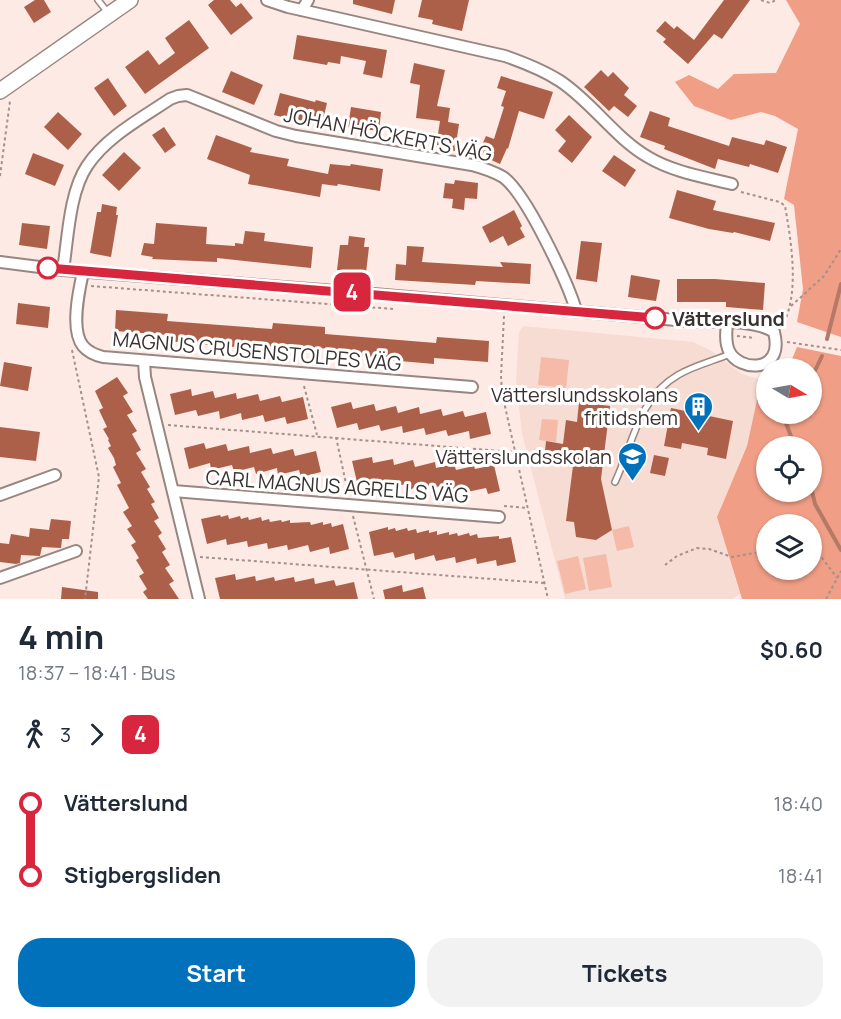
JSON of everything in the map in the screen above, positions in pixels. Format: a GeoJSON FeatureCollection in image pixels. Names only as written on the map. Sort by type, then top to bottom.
{"type":"FeatureCollection","features":[{"type":"Feature","properties":{"kind":"street"},"geometry":{"type":"LineString","coordinates":[[6,88],[130,0]]}},
{"type":"Feature","properties":{"kind":"street"},"geometry":{"type":"LineString","coordinates":[[267,0],[505,56],[534,66],[561,82],[621,138],[649,158],[682,171],[732,184]]}},
{"type":"Feature","properties":{"kind":"street"},"geometry":{"type":"LineString","coordinates":[[302,10],[308,0]]}},
{"type":"Feature","properties":{"kind":"street","name":"JOHAN HÖCKERTS VÄG"},"geometry":{"type":"LineString","coordinates":[[63,270],[77,188],[95,155],[158,107],[178,96],[187,95],[276,131],[489,170],[503,177],[526,205],[571,293],[576,310]]}},
{"type":"Feature","properties":{"kind":"street"},"geometry":{"type":"LineString","coordinates":[[0,262],[83,272],[765,326],[776,337],[774,356],[768,363],[761,366],[739,361],[730,354],[726,335],[727,323]]}},
{"type":"Feature","properties":{"kind":"street"},"geometry":{"type":"LineString","coordinates":[[80,341],[76,326],[83,272]]}},
{"type":"Feature","properties":{"kind":"street","name":"MAGNUS CRUSENSTOLPES VÄG"},"geometry":{"type":"LineString","coordinates":[[80,341],[92,354],[103,357],[472,387]]}},
{"type":"Feature","properties":{"kind":"street"},"geometry":{"type":"LineString","coordinates":[[144,361],[145,377],[199,599]]}},
{"type":"Feature","properties":{"kind":"street"},"geometry":{"type":"LineString","coordinates":[[0,495],[55,475]]}},
{"type":"Feature","properties":{"kind":"street","name":"CARL MAGNUS AGRELLS VÄG"},"geometry":{"type":"LineString","coordinates":[[173,491],[499,517]]}},
{"type":"Feature","properties":{"kind":"street"},"geometry":{"type":"LineString","coordinates":[[0,578],[76,551]]}},
{"type":"Feature","properties":{"kind":"lane"},"geometry":{"type":"LineString","coordinates":[[98,0],[110,16]]}},
{"type":"Feature","properties":{"kind":"lane"},"geometry":{"type":"LineString","coordinates":[[615,482],[648,401],[661,386],[680,374],[730,354]]}},
{"type":"Feature","properties":{"kind":"path"},"geometry":{"type":"LineString","coordinates":[[761,0],[770,3],[776,0]]}},
{"type":"Feature","properties":{"kind":"path"},"geometry":{"type":"LineString","coordinates":[[0,176],[6,88]]}},
{"type":"Feature","properties":{"kind":"path"},"geometry":{"type":"LineString","coordinates":[[732,184],[743,194],[780,202],[786,206],[791,244],[791,306],[776,337]]}},
{"type":"Feature","properties":{"kind":"path"},"geometry":{"type":"LineString","coordinates":[[791,306],[824,276],[841,249]]}},
{"type":"Feature","properties":{"kind":"path"},"geometry":{"type":"LineString","coordinates":[[80,285],[393,309]]}},
{"type":"Feature","properties":{"kind":"path"},"geometry":{"type":"LineString","coordinates":[[502,304],[504,318],[502,393],[548,599]]}},
{"type":"Feature","properties":{"kind":"path"},"geometry":{"type":"LineString","coordinates":[[726,335],[776,337],[841,350]]}},
{"type":"Feature","properties":{"kind":"path"},"geometry":{"type":"LineString","coordinates":[[80,341],[71,352],[99,477],[85,599]]}},
{"type":"Feature","properties":{"kind":"path"},"geometry":{"type":"LineString","coordinates":[[300,372],[317,435]]}},
{"type":"Feature","properties":{"kind":"path"},"geometry":{"type":"LineString","coordinates":[[157,424],[514,452]]}},
{"type":"Feature","properties":{"kind":"path"},"geometry":{"type":"LineString","coordinates":[[499,517],[504,506],[528,508]]}},
{"type":"Feature","properties":{"kind":"path"},"geometry":{"type":"LineString","coordinates":[[665,565],[677,556],[697,548],[709,549],[732,557],[756,553]]}},
{"type":"Feature","properties":{"kind":"path"},"geometry":{"type":"LineString","coordinates":[[189,556],[545,583]]}},
{"type":"Feature","properties":{"kind":"path"},"geometry":{"type":"LineString","coordinates":[[822,559],[837,578]]}},
{"type":"Feature","properties":{"kind":"path"},"geometry":{"type":"LineString","coordinates":[[826,599],[841,571]]}},
{"type":"Feature","properties":{"kind":"shaded area"},"geometry":{"type":"Polygon","coordinates":[[[786,0],[841,0],[841,337],[797,322],[803,289],[794,205],[784,199],[798,129],[775,116],[761,112],[731,120],[694,106],[675,82],[689,75],[718,89],[734,74],[776,73],[800,24],[786,0]]]}},
{"type":"Feature","properties":{"kind":"shaded area","name":"Vätterslundsskolan"},"geometry":{"type":"Polygon","coordinates":[[[523,326],[693,342],[710,350],[742,374],[756,378],[756,405],[747,446],[717,517],[740,594],[733,599],[565,599],[522,434],[516,379],[519,332],[523,326]]]}},
{"type":"Feature","properties":{"kind":"shaded area"},"geometry":{"type":"Polygon","coordinates":[[[797,347],[841,356],[841,599],[742,599],[717,517],[747,446],[756,405],[756,424],[822,424],[822,358],[792,358],[797,347]]]}},
{"type":"Feature","properties":{"kind":"shaded area"},"geometry":{"type":"Polygon","coordinates":[[[541,357],[569,360],[566,388],[538,385],[541,357]]]}},
{"type":"Feature","properties":{"kind":"shaded area"},"geometry":{"type":"Polygon","coordinates":[[[542,419],[558,420],[556,442],[539,440],[542,419]]]}},
{"type":"Feature","properties":{"kind":"shaded area"},"geometry":{"type":"Polygon","coordinates":[[[629,526],[634,547],[617,551],[612,530],[629,526]]]}},
{"type":"Feature","properties":{"kind":"shaded area"},"geometry":{"type":"Polygon","coordinates":[[[606,554],[612,587],[589,591],[583,558],[606,554]]]}},
{"type":"Feature","properties":{"kind":"shaded area"},"geometry":{"type":"Polygon","coordinates":[[[578,556],[586,589],[565,594],[557,561],[578,556]]]}},
{"type":"Feature","properties":{"kind":"building"},"geometry":{"type":"Polygon","coordinates":[[[35,0],[44,0],[51,12],[34,23],[24,7],[35,0]]]}},
{"type":"Feature","properties":{"kind":"building"},"geometry":{"type":"Polygon","coordinates":[[[214,0],[230,0],[236,7],[241,3],[253,18],[231,35],[208,5],[214,0]]]}},
{"type":"Feature","properties":{"kind":"building"},"geometry":{"type":"Polygon","coordinates":[[[353,0],[395,0],[392,14],[353,4],[353,0]]]}},
{"type":"Feature","properties":{"kind":"building"},"geometry":{"type":"Polygon","coordinates":[[[422,0],[469,0],[462,31],[432,24],[433,20],[418,17],[422,0]]]}},
{"type":"Feature","properties":{"kind":"building"},"geometry":{"type":"Polygon","coordinates":[[[724,0],[750,0],[722,39],[714,34],[688,64],[663,42],[666,39],[656,31],[665,21],[674,29],[677,26],[694,40],[724,0]]]}},
{"type":"Feature","properties":{"kind":"building"},"geometry":{"type":"Polygon","coordinates":[[[189,20],[209,48],[145,94],[125,67],[148,50],[159,65],[175,53],[165,38],[189,20]]]}},
{"type":"Feature","properties":{"kind":"building"},"geometry":{"type":"Polygon","coordinates":[[[297,35],[387,50],[382,78],[363,74],[366,61],[341,56],[340,64],[328,62],[327,65],[293,59],[297,35]]]}},
{"type":"Feature","properties":{"kind":"building"},"geometry":{"type":"Polygon","coordinates":[[[414,63],[445,70],[437,106],[450,108],[448,122],[459,124],[455,151],[436,147],[440,121],[416,118],[420,85],[410,83],[414,63]]]}},
{"type":"Feature","properties":{"kind":"building"},"geometry":{"type":"Polygon","coordinates":[[[601,70],[608,77],[613,72],[629,88],[624,95],[637,106],[628,117],[614,106],[609,111],[584,87],[601,70]]]}},
{"type":"Feature","properties":{"kind":"building"},"geometry":{"type":"Polygon","coordinates":[[[231,71],[263,85],[254,105],[222,92],[231,71]]]}},
{"type":"Feature","properties":{"kind":"building"},"geometry":{"type":"Polygon","coordinates":[[[501,76],[553,92],[544,119],[519,111],[508,149],[500,164],[478,154],[486,136],[494,139],[504,107],[501,106],[506,91],[497,88],[501,76]]]}},
{"type":"Feature","properties":{"kind":"building"},"geometry":{"type":"Polygon","coordinates":[[[108,78],[127,106],[114,116],[94,88],[108,78]]]}},
{"type":"Feature","properties":{"kind":"building"},"geometry":{"type":"Polygon","coordinates":[[[280,93],[327,103],[323,120],[311,117],[310,124],[274,115],[280,93]]]}},
{"type":"Feature","properties":{"kind":"building"},"geometry":{"type":"Polygon","coordinates":[[[351,107],[381,112],[379,131],[348,127],[351,107]]]}},
{"type":"Feature","properties":{"kind":"building"},"geometry":{"type":"Polygon","coordinates":[[[650,111],[670,118],[668,126],[729,146],[732,137],[764,145],[766,140],[787,147],[778,173],[750,164],[749,167],[718,159],[715,169],[664,149],[665,146],[640,137],[650,111]]]}},
{"type":"Feature","properties":{"kind":"building"},"geometry":{"type":"Polygon","coordinates":[[[58,112],[82,134],[68,150],[44,127],[58,112]]]}},
{"type":"Feature","properties":{"kind":"building"},"geometry":{"type":"Polygon","coordinates":[[[569,115],[592,137],[572,163],[558,151],[566,141],[555,130],[569,115]]]}},
{"type":"Feature","properties":{"kind":"building"},"geometry":{"type":"Polygon","coordinates":[[[164,127],[176,145],[165,153],[152,135],[164,127]]]}},
{"type":"Feature","properties":{"kind":"building"},"geometry":{"type":"Polygon","coordinates":[[[216,135],[252,148],[250,152],[289,159],[287,166],[328,174],[330,164],[350,166],[351,164],[383,169],[380,191],[338,184],[337,186],[322,184],[320,197],[248,184],[250,175],[207,159],[216,135]]]}},
{"type":"Feature","properties":{"kind":"building"},"geometry":{"type":"Polygon","coordinates":[[[124,152],[141,168],[119,191],[102,175],[124,152]]]}},
{"type":"Feature","properties":{"kind":"building"},"geometry":{"type":"Polygon","coordinates":[[[33,153],[64,165],[55,186],[25,174],[33,153]]]}},
{"type":"Feature","properties":{"kind":"building"},"geometry":{"type":"Polygon","coordinates":[[[614,155],[636,170],[625,187],[602,171],[614,155]]]}},
{"type":"Feature","properties":{"kind":"building"},"geometry":{"type":"Polygon","coordinates":[[[455,180],[478,183],[477,199],[465,198],[464,210],[452,208],[453,199],[443,198],[445,183],[454,184],[455,180]]]}},
{"type":"Feature","properties":{"kind":"building"},"geometry":{"type":"Polygon","coordinates":[[[677,190],[716,201],[713,210],[775,223],[770,241],[734,232],[709,229],[669,218],[677,190]]]}},
{"type":"Feature","properties":{"kind":"building"},"geometry":{"type":"Polygon","coordinates":[[[102,204],[117,207],[116,215],[118,215],[111,257],[90,253],[97,212],[101,212],[102,204]]]}},
{"type":"Feature","properties":{"kind":"building"},"geometry":{"type":"Polygon","coordinates":[[[514,210],[525,237],[508,246],[503,236],[490,243],[482,227],[514,210]]]}},
{"type":"Feature","properties":{"kind":"building"},"geometry":{"type":"Polygon","coordinates":[[[22,223],[50,226],[47,249],[19,245],[22,223]]]}},
{"type":"Feature","properties":{"kind":"building"},"geometry":{"type":"Polygon","coordinates":[[[156,223],[207,227],[206,244],[235,246],[235,243],[243,244],[245,231],[265,233],[264,241],[313,247],[311,268],[217,258],[217,262],[152,259],[153,257],[141,255],[144,243],[154,244],[156,223]]]}},
{"type":"Feature","properties":{"kind":"building"},"geometry":{"type":"Polygon","coordinates":[[[349,236],[365,238],[364,247],[369,247],[366,273],[337,270],[340,245],[348,245],[349,236]]]}},
{"type":"Feature","properties":{"kind":"building"},"geometry":{"type":"Polygon","coordinates":[[[581,241],[602,243],[597,282],[576,279],[581,241]]]}},
{"type":"Feature","properties":{"kind":"building"},"geometry":{"type":"Polygon","coordinates":[[[407,246],[424,247],[422,262],[503,267],[500,262],[531,264],[530,284],[476,281],[475,285],[395,280],[396,264],[406,265],[407,246]]]}},
{"type":"Feature","properties":{"kind":"building"},"geometry":{"type":"Polygon","coordinates":[[[631,275],[660,280],[656,301],[628,297],[631,275]]]}},
{"type":"Feature","properties":{"kind":"building"},"geometry":{"type":"Polygon","coordinates":[[[677,279],[765,283],[763,310],[726,307],[726,302],[677,302],[677,279]]]}},
{"type":"Feature","properties":{"kind":"building"},"geometry":{"type":"Polygon","coordinates":[[[18,303],[50,307],[48,328],[16,324],[18,303]]]}},
{"type":"Feature","properties":{"kind":"building"},"geometry":{"type":"Polygon","coordinates":[[[116,310],[168,314],[167,321],[272,329],[273,323],[325,327],[325,334],[436,343],[437,337],[489,341],[488,362],[434,358],[434,364],[331,355],[331,349],[271,344],[271,350],[166,341],[167,335],[115,331],[116,310]]]}},
{"type":"Feature","properties":{"kind":"building"},"geometry":{"type":"Polygon","coordinates":[[[4,362],[32,367],[28,391],[0,386],[4,362]]]}},
{"type":"Feature","properties":{"kind":"building"},"geometry":{"type":"Polygon","coordinates":[[[117,377],[128,393],[123,396],[133,412],[127,415],[137,431],[132,434],[141,450],[136,453],[146,469],[141,472],[150,487],[147,489],[155,502],[151,504],[159,518],[154,521],[162,533],[158,536],[166,549],[162,552],[170,565],[165,568],[174,581],[169,584],[179,599],[148,599],[143,592],[147,589],[139,576],[144,573],[131,545],[136,542],[127,529],[132,526],[123,512],[129,508],[117,485],[121,483],[113,467],[116,465],[108,448],[111,446],[103,429],[107,427],[99,410],[103,408],[95,391],[117,377]]]}},
{"type":"Feature","properties":{"kind":"building"},"geometry":{"type":"Polygon","coordinates":[[[191,389],[192,396],[213,391],[215,398],[236,393],[237,399],[258,394],[260,401],[280,396],[282,402],[303,397],[308,419],[287,424],[285,417],[265,422],[263,415],[242,420],[241,413],[220,419],[219,411],[198,416],[196,410],[175,415],[170,394],[191,389]]]}},
{"type":"Feature","properties":{"kind":"building"},"geometry":{"type":"Polygon","coordinates":[[[351,402],[353,409],[374,404],[376,411],[396,406],[398,413],[419,407],[420,414],[441,409],[443,416],[463,411],[465,417],[486,412],[491,434],[470,439],[469,431],[448,436],[446,430],[426,435],[424,428],[403,433],[402,426],[381,431],[379,425],[359,430],[357,423],[337,428],[331,407],[351,402]]]}},
{"type":"Feature","properties":{"kind":"building"},"geometry":{"type":"Polygon","coordinates":[[[579,402],[610,406],[601,479],[612,530],[596,540],[576,537],[574,522],[566,521],[573,466],[544,462],[546,441],[563,444],[566,420],[577,422],[579,402]]]}},
{"type":"Feature","properties":{"kind":"building","name":"Vätterslundsskolans fritidshem"},"geometry":{"type":"Polygon","coordinates":[[[671,408],[733,421],[726,459],[707,455],[708,448],[682,443],[681,449],[664,446],[671,408]]]}},
{"type":"Feature","properties":{"kind":"building"},"geometry":{"type":"Polygon","coordinates":[[[0,427],[40,432],[36,461],[0,457],[0,427]]]}},
{"type":"Feature","properties":{"kind":"building"},"geometry":{"type":"Polygon","coordinates":[[[204,443],[206,449],[226,444],[228,451],[249,446],[250,453],[271,448],[273,454],[293,449],[295,456],[316,451],[321,472],[301,477],[299,470],[278,475],[277,468],[256,474],[254,467],[234,472],[232,465],[211,470],[210,463],[189,469],[184,448],[204,443]]]}},
{"type":"Feature","properties":{"kind":"building"},"geometry":{"type":"Polygon","coordinates":[[[654,455],[669,458],[665,476],[650,473],[654,455]]]}},
{"type":"Feature","properties":{"kind":"building"},"geometry":{"type":"Polygon","coordinates":[[[372,457],[373,463],[393,459],[394,465],[413,460],[415,467],[435,462],[436,468],[454,464],[456,470],[494,465],[500,491],[488,494],[486,488],[467,492],[465,486],[447,491],[445,485],[427,489],[426,485],[407,490],[406,484],[387,488],[386,482],[366,487],[365,480],[357,482],[352,461],[372,457]]]}},
{"type":"Feature","properties":{"kind":"building"},"geometry":{"type":"Polygon","coordinates":[[[220,515],[221,517],[228,515],[229,519],[240,516],[241,519],[248,517],[249,520],[261,517],[262,521],[290,520],[290,523],[310,522],[311,525],[323,522],[323,525],[331,523],[332,527],[343,524],[349,549],[330,554],[329,547],[310,552],[308,545],[288,550],[287,545],[268,549],[267,543],[248,547],[247,541],[227,545],[226,539],[207,544],[201,519],[220,515]]]}},
{"type":"Feature","properties":{"kind":"building"},"geometry":{"type":"Polygon","coordinates":[[[51,519],[71,521],[69,539],[62,539],[61,548],[42,547],[40,556],[21,555],[20,563],[16,564],[0,562],[0,543],[9,544],[11,534],[29,537],[30,528],[49,530],[51,519]]]}},
{"type":"Feature","properties":{"kind":"building"},"geometry":{"type":"Polygon","coordinates":[[[388,527],[388,530],[395,528],[396,531],[407,528],[408,531],[416,529],[417,533],[437,531],[437,535],[449,532],[449,535],[457,533],[458,536],[469,533],[470,536],[477,534],[478,538],[511,537],[516,562],[497,566],[496,560],[477,564],[476,558],[456,563],[455,557],[436,561],[434,555],[415,560],[414,553],[395,558],[393,552],[374,556],[369,532],[388,527]]]}},
{"type":"Feature","properties":{"kind":"building"},"geometry":{"type":"Polygon","coordinates":[[[235,574],[236,580],[255,576],[256,581],[274,577],[275,581],[294,577],[295,582],[314,578],[315,584],[334,580],[336,586],[354,582],[358,599],[220,599],[215,578],[235,574]]]}},
{"type":"Feature","properties":{"kind":"building"},"geometry":{"type":"Polygon","coordinates":[[[402,585],[403,592],[423,587],[426,599],[385,599],[383,590],[402,585]]]}},
{"type":"Feature","properties":{"kind":"building"},"geometry":{"type":"Polygon","coordinates":[[[62,587],[98,592],[98,599],[61,599],[62,587]]]}},
{"type":"Feature","properties":{"kind":"waterway"},"geometry":{"type":"LineString","coordinates":[[827,339],[841,284]]}},
{"type":"Feature","properties":{"kind":"waterway"},"geometry":{"type":"LineString","coordinates":[[786,424],[791,436]]}},
{"type":"Feature","properties":{"kind":"waterway"},"geometry":{"type":"LineString","coordinates":[[815,502],[841,550]]}},
{"type":"Feature","properties":{"kind":"bus line","name":"4"},"geometry":{"type":"LineString","coordinates":[[48,268],[362,292],[655,318]]}},
{"type":"Feature","properties":{"kind":"place","name":"Vätterslund"},"geometry":{"type":"Point","coordinates":[655,318]}},
{"type":"Feature","properties":{"kind":"place","name":"Vätterslundsskolans fritidshem"},"geometry":{"type":"Point","coordinates":[699,432]}},
{"type":"Feature","properties":{"kind":"place","name":"Vätterslundsskolan"},"geometry":{"type":"Point","coordinates":[633,482]}}]}
